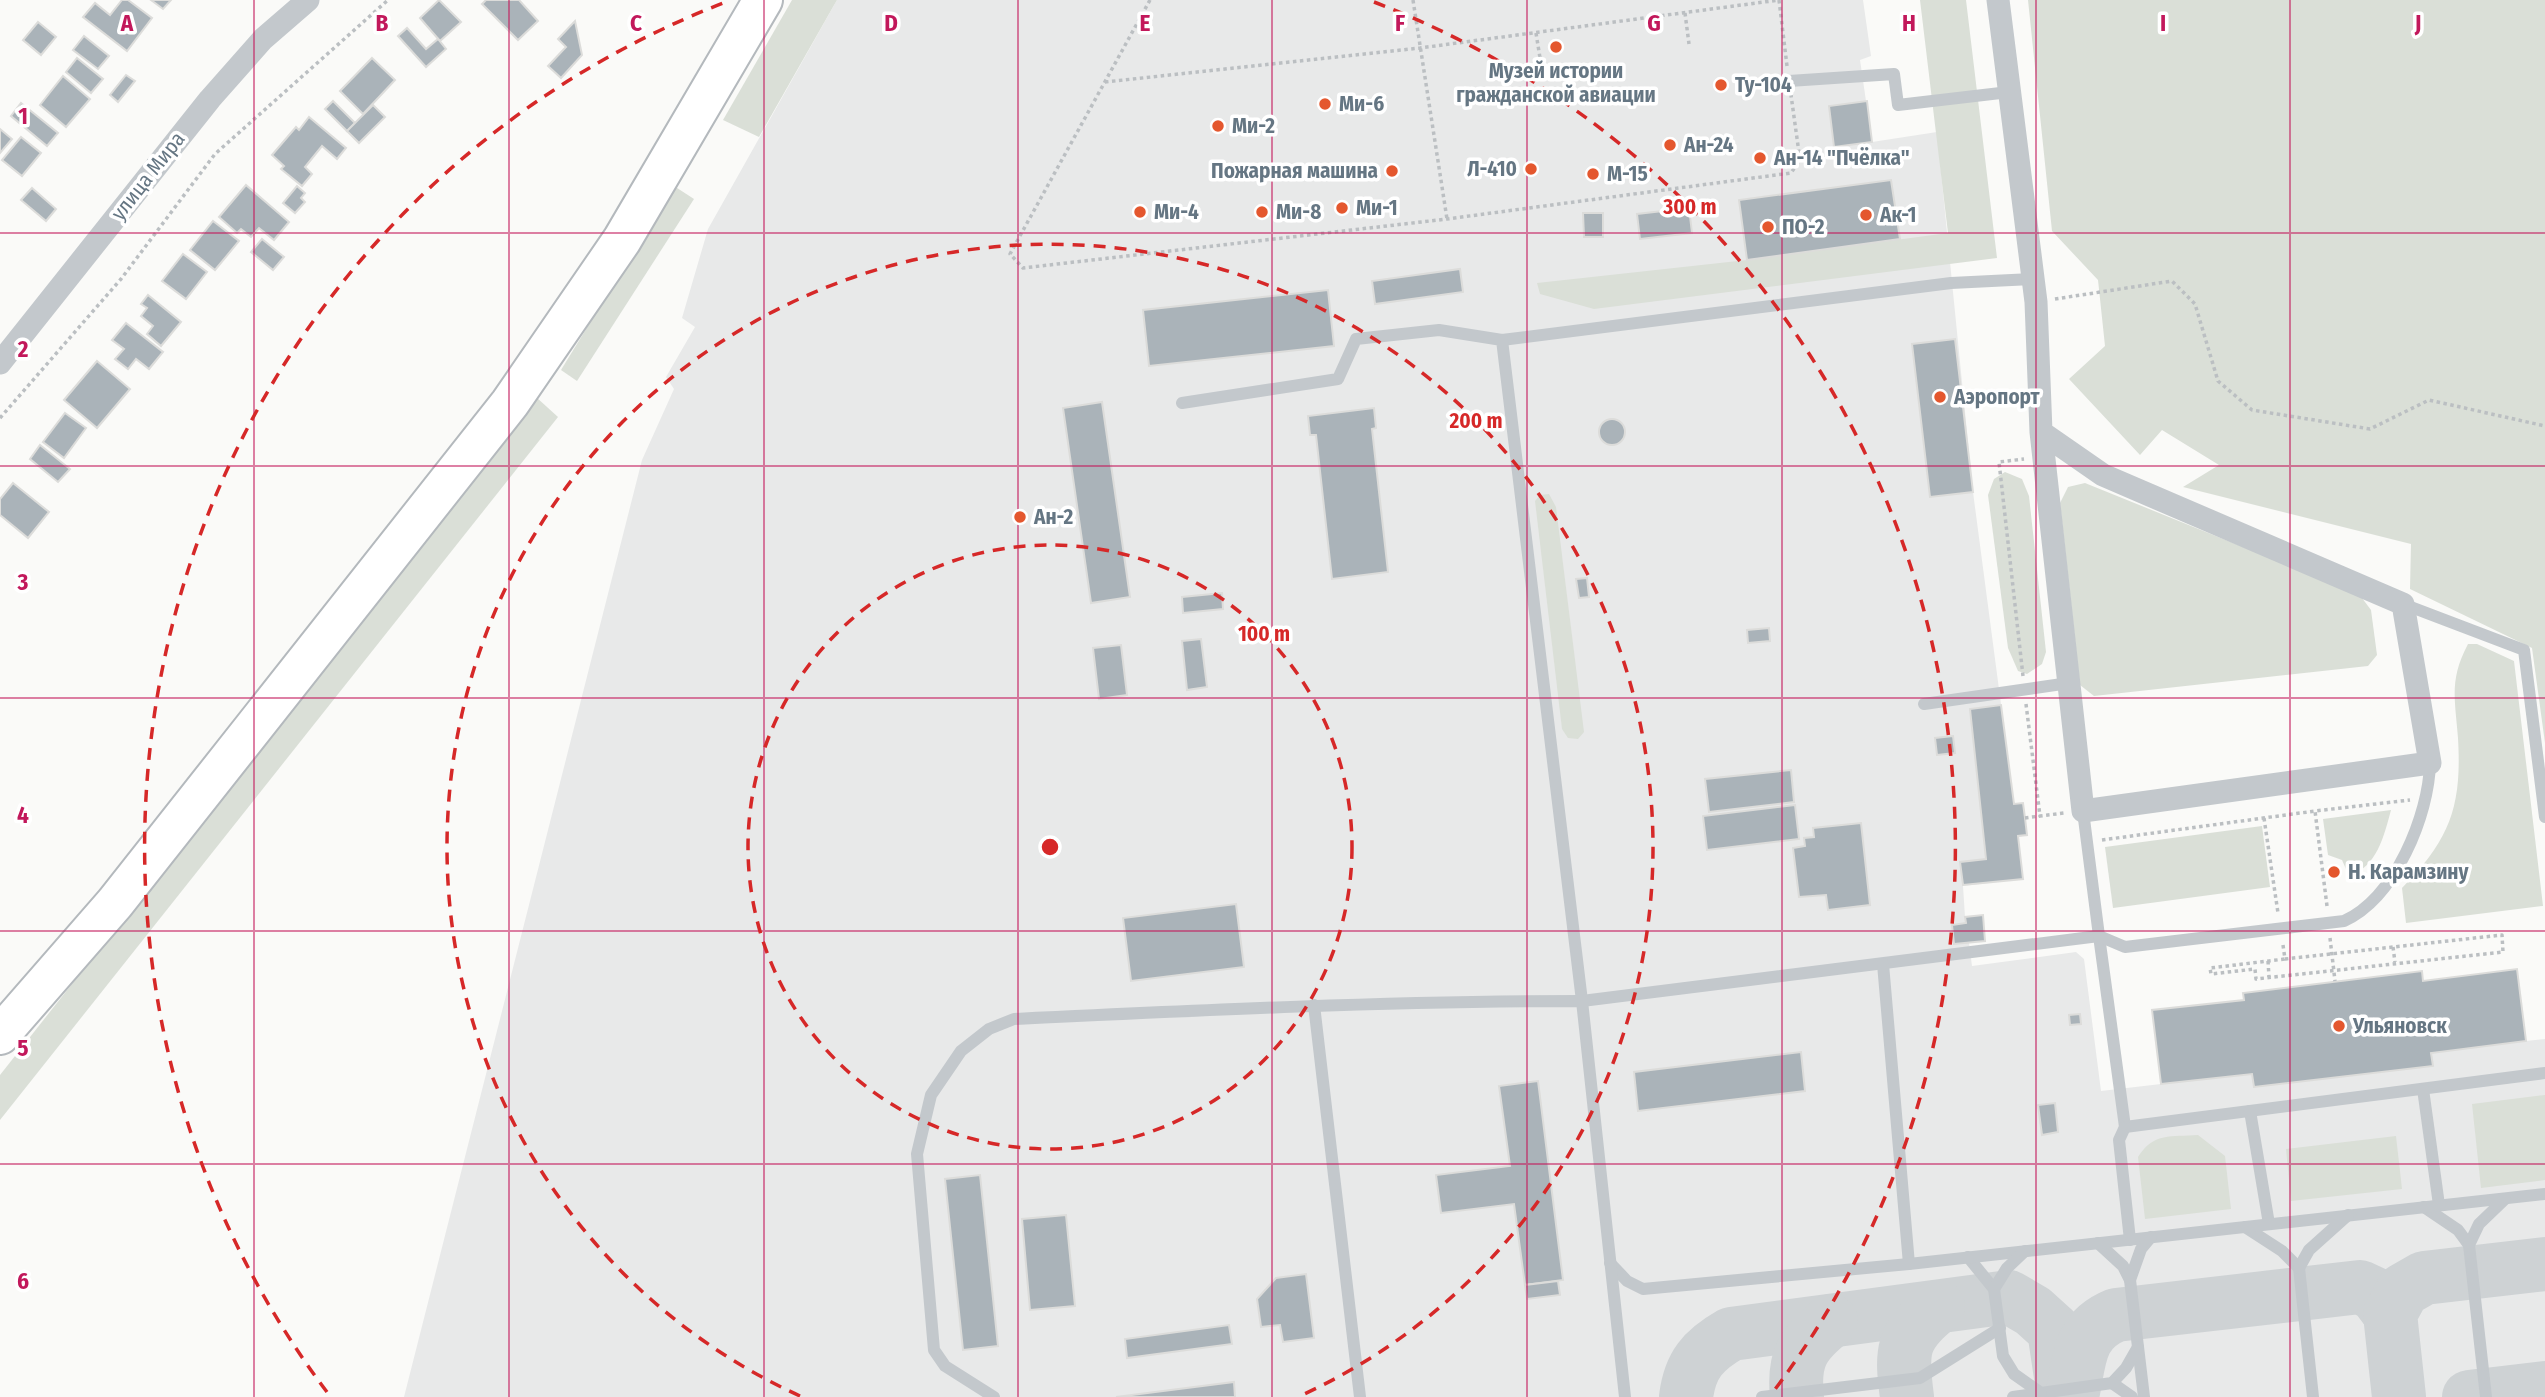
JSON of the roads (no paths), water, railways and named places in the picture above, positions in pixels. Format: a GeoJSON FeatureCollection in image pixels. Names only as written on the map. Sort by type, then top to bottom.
{"type":"FeatureCollection","features":[{"type":"Feature","properties":{"kind":"highway"},"geometry":{"type":"LineString","coordinates":[[0,1021],[97,886],[354,564],[526,338],[673,113],[738,0]]}},
{"type":"Feature","properties":{"kind":"highway"},"geometry":{"type":"LineString","coordinates":[[0,1035],[115,904],[510,403],[622,240],[763,0]]}},
{"type":"Feature","properties":{"kind":"street","name":"улица Мира"},"geometry":{"type":"LineString","coordinates":[[0,363],[210,99],[263,38],[309,0]]}},
{"type":"Feature","properties":{"kind":"street"},"geometry":{"type":"LineString","coordinates":[[1998,0],[2036,302],[2041,432],[2043,457],[2083,811],[2430,763],[2403,604],[2103,475],[2041,432]]}},
{"type":"Feature","properties":{"kind":"lane"},"geometry":{"type":"LineString","coordinates":[[1789,81],[1894,74],[1898,106],[2009,92]]}},
{"type":"Feature","properties":{"kind":"lane"},"geometry":{"type":"LineString","coordinates":[[1182,402],[1338,379],[1356,339],[1439,330],[1502,340],[1951,283],[2032,279]]}},
{"type":"Feature","properties":{"kind":"lane"},"geometry":{"type":"LineString","coordinates":[[1502,340],[1582,1001],[1625,1397]]}},
{"type":"Feature","properties":{"kind":"lane"},"geometry":{"type":"LineString","coordinates":[[2403,604],[2524,650],[2545,817]]}},
{"type":"Feature","properties":{"kind":"lane"},"geometry":{"type":"LineString","coordinates":[[1924,704],[2069,683]]}},
{"type":"Feature","properties":{"kind":"lane"},"geometry":{"type":"LineString","coordinates":[[993,1397],[945,1366],[934,1350],[917,1154],[931,1095],[961,1051],[989,1029],[1014,1019],[1314,1005],[1582,1001],[2099,936],[2125,947],[2329,923],[2351,918],[2378,895],[2409,844],[2427,798],[2430,763]]}},
{"type":"Feature","properties":{"kind":"lane"},"geometry":{"type":"LineString","coordinates":[[2083,811],[2125,1126],[2119,1140],[2130,1240]]}},
{"type":"Feature","properties":{"kind":"lane"},"geometry":{"type":"LineString","coordinates":[[1883,964],[1909,1264]]}},
{"type":"Feature","properties":{"kind":"lane"},"geometry":{"type":"LineString","coordinates":[[1314,1005],[1360,1397]]}},
{"type":"Feature","properties":{"kind":"lane"},"geometry":{"type":"LineString","coordinates":[[2125,1126],[2545,1073]]}},
{"type":"Feature","properties":{"kind":"lane"},"geometry":{"type":"LineString","coordinates":[[2423,1089],[2439,1205]]}},
{"type":"Feature","properties":{"kind":"lane"},"geometry":{"type":"LineString","coordinates":[[2250,1111],[2269,1224]]}},
{"type":"Feature","properties":{"kind":"lane"},"geometry":{"type":"LineString","coordinates":[[1609,1263],[1627,1282],[1643,1289],[1909,1264],[2545,1194]]}},
{"type":"Feature","properties":{"kind":"lane"},"geometry":{"type":"LineString","coordinates":[[2469,1245],[2479,1224],[2507,1198]]}},
{"type":"Feature","properties":{"kind":"lane"},"geometry":{"type":"LineString","coordinates":[[2424,1207],[2458,1230],[2469,1245],[2486,1397]]}},
{"type":"Feature","properties":{"kind":"lane"},"geometry":{"type":"LineString","coordinates":[[2314,1397],[2299,1269],[2309,1250],[2348,1215]]}},
{"type":"Feature","properties":{"kind":"lane"},"geometry":{"type":"LineString","coordinates":[[2245,1227],[2282,1251],[2299,1269]]}},
{"type":"Feature","properties":{"kind":"lane"},"geometry":{"type":"LineString","coordinates":[[2130,1280],[2141,1250],[2151,1237]]}},
{"type":"Feature","properties":{"kind":"lane"},"geometry":{"type":"LineString","coordinates":[[2098,1243],[2123,1266],[2130,1280],[2144,1397]]}},
{"type":"Feature","properties":{"kind":"lane"},"geometry":{"type":"LineString","coordinates":[[1994,1289],[2007,1268],[2025,1251]]}},
{"type":"Feature","properties":{"kind":"lane"},"geometry":{"type":"LineString","coordinates":[[1968,1257],[1994,1289],[2003,1356]]}},
{"type":"Feature","properties":{"kind":"lane"},"geometry":{"type":"LineString","coordinates":[[1762,1397],[1920,1378],[2000,1328]]}},
{"type":"Feature","properties":{"kind":"lane"},"geometry":{"type":"LineString","coordinates":[[1981,1340],[1993,1344],[2014,1374],[2041,1393]]}},
{"type":"Feature","properties":{"kind":"lane"},"geometry":{"type":"LineString","coordinates":[[2013,1397],[2112,1383],[2126,1368],[2138,1347]]}},
{"type":"Feature","properties":{"kind":"lane"},"geometry":{"type":"LineString","coordinates":[[2112,1383],[2132,1397]]}},
{"type":"Feature","properties":{"kind":"place","name":"Музей истории гражданской авиации"},"geometry":{"type":"Point","coordinates":[1556,47]}},
{"type":"Feature","properties":{"kind":"place","name":"Ту-104"},"geometry":{"type":"Point","coordinates":[1721,85]}},
{"type":"Feature","properties":{"kind":"place","name":"Ми-6"},"geometry":{"type":"Point","coordinates":[1325,104]}},
{"type":"Feature","properties":{"kind":"place","name":"Ми-2"},"geometry":{"type":"Point","coordinates":[1218,126]}},
{"type":"Feature","properties":{"kind":"place","name":"Ан-24"},"geometry":{"type":"Point","coordinates":[1670,145]}},
{"type":"Feature","properties":{"kind":"place","name":"Ан-14 \"Пчёлка\""},"geometry":{"type":"Point","coordinates":[1760,158]}},
{"type":"Feature","properties":{"kind":"place","name":"Л-410"},"geometry":{"type":"Point","coordinates":[1531,169]}},
{"type":"Feature","properties":{"kind":"place","name":"Пожарная машина"},"geometry":{"type":"Point","coordinates":[1392,171]}},
{"type":"Feature","properties":{"kind":"place","name":"М-15"},"geometry":{"type":"Point","coordinates":[1593,174]}},
{"type":"Feature","properties":{"kind":"place","name":"Ми-1"},"geometry":{"type":"Point","coordinates":[1342,208]}},
{"type":"Feature","properties":{"kind":"place","name":"Ми-4"},"geometry":{"type":"Point","coordinates":[1140,212]}},
{"type":"Feature","properties":{"kind":"place","name":"Ми-8"},"geometry":{"type":"Point","coordinates":[1262,212]}},
{"type":"Feature","properties":{"kind":"place","name":"Ак-1"},"geometry":{"type":"Point","coordinates":[1866,215]}},
{"type":"Feature","properties":{"kind":"place","name":"ПО-2"},"geometry":{"type":"Point","coordinates":[1768,227]}},
{"type":"Feature","properties":{"kind":"place","name":"Аэропорт"},"geometry":{"type":"Point","coordinates":[1940,397]}},
{"type":"Feature","properties":{"kind":"place","name":"Ан-2"},"geometry":{"type":"Point","coordinates":[1020,517]}},
{"type":"Feature","properties":{"kind":"place","name":"Н. Карамзину"},"geometry":{"type":"Point","coordinates":[2334,872]}},
{"type":"Feature","properties":{"kind":"place","name":"Ульяновск"},"geometry":{"type":"Point","coordinates":[2339,1026]}}]}
